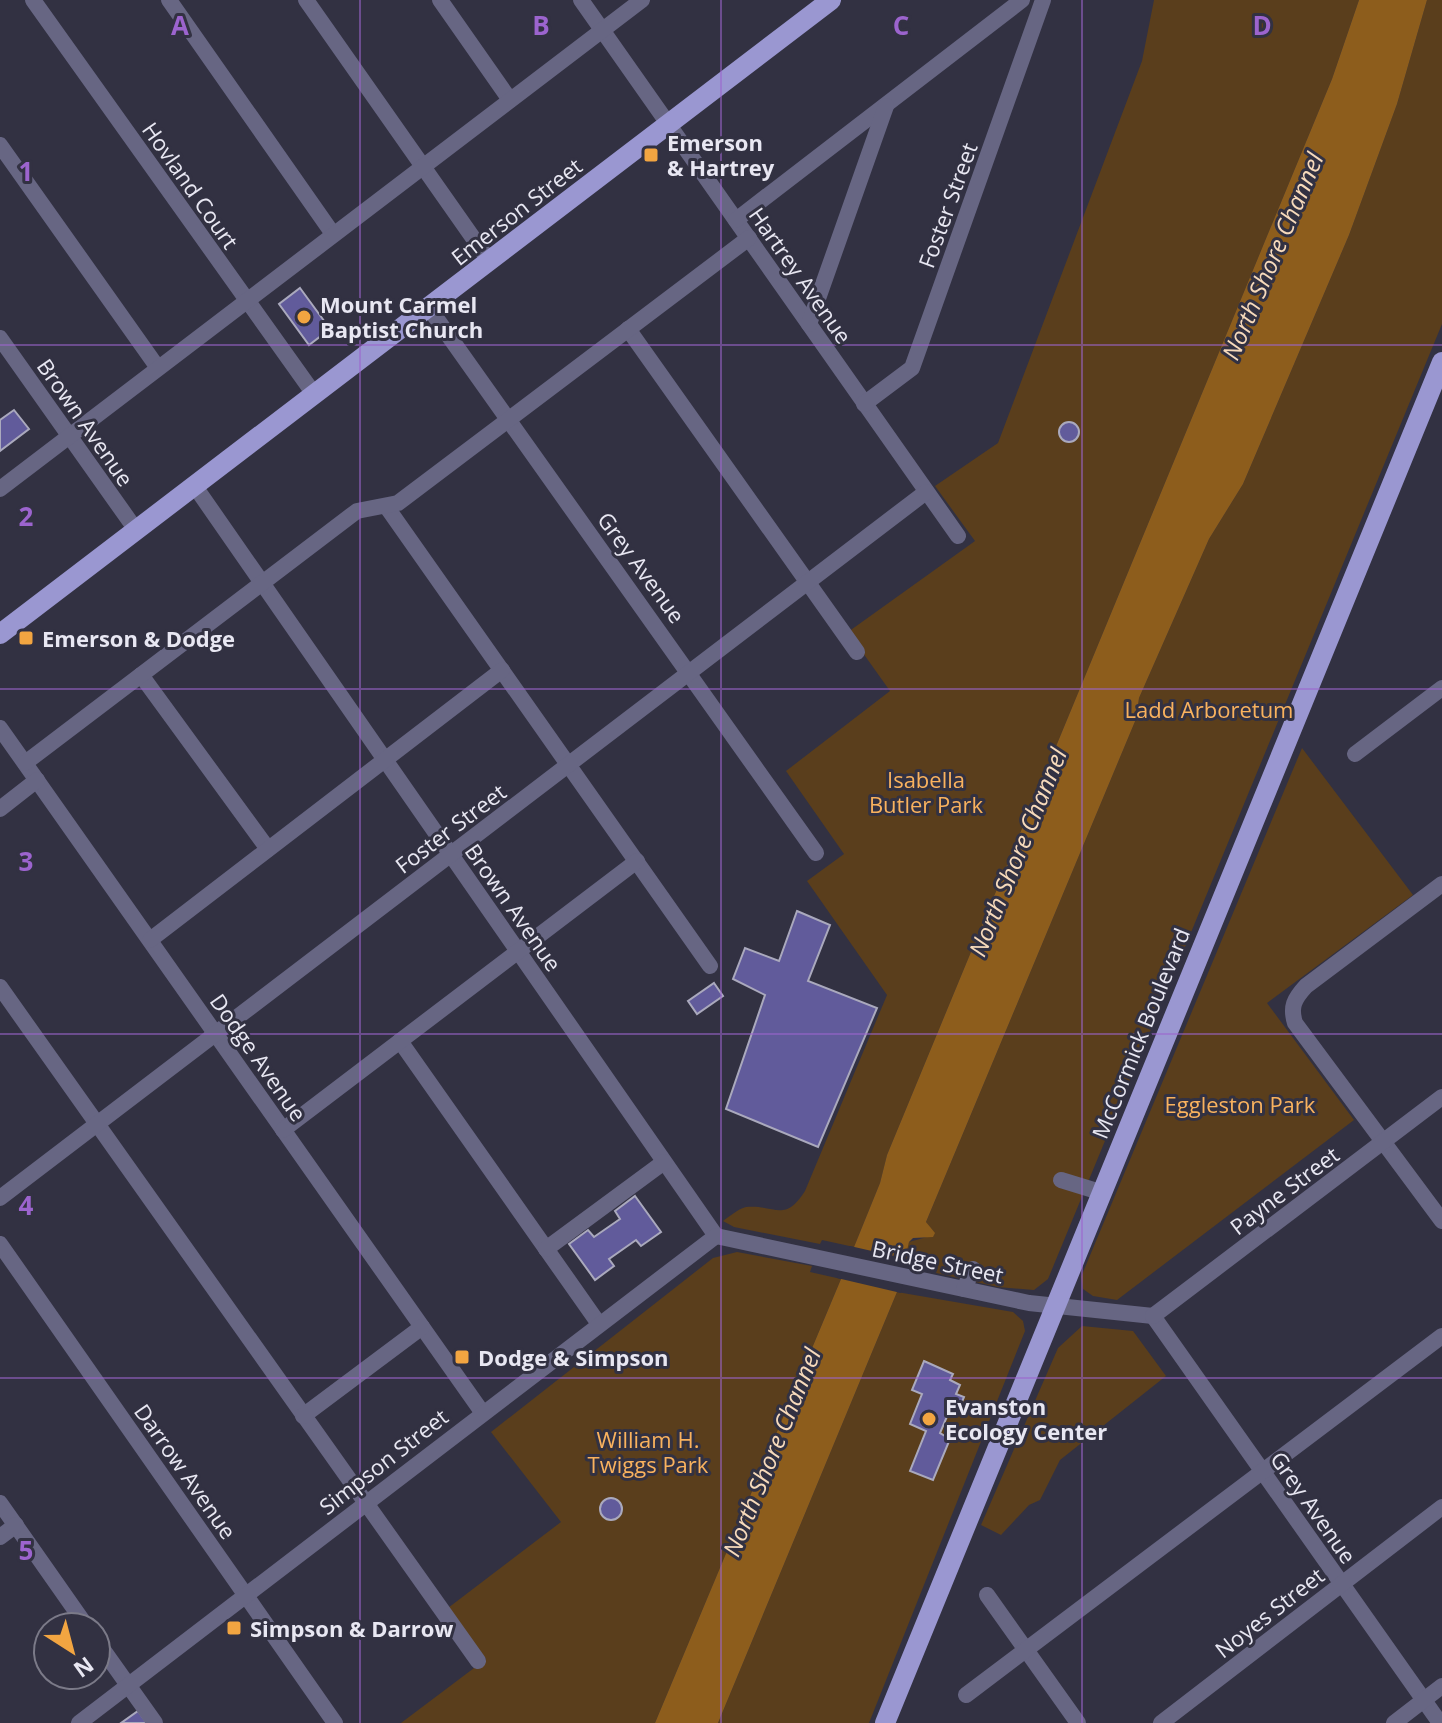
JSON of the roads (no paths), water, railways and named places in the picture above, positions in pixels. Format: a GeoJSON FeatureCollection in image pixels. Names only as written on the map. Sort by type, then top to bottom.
{"type":"FeatureCollection","features":[{"type":"Feature","properties":{"kind":"main road","name":"Emerson Street"},"geometry":{"type":"LineString","coordinates":[[0,634],[831,0]]}},
{"type":"Feature","properties":{"kind":"main road","name":"McCormick Boulevard"},"geometry":{"type":"LineString","coordinates":[[885,1723],[1053,1306],[1442,362]]}},
{"type":"Feature","properties":{"kind":"street","name":"Hovland Court"},"geometry":{"type":"LineString","coordinates":[[33,0],[314,394]]}},
{"type":"Feature","properties":{"kind":"street"},"geometry":{"type":"LineString","coordinates":[[169,0],[333,234]]}},
{"type":"Feature","properties":{"kind":"street"},"geometry":{"type":"LineString","coordinates":[[306,0],[490,262]]}},
{"type":"Feature","properties":{"kind":"street"},"geometry":{"type":"LineString","coordinates":[[440,0],[510,100]]}},
{"type":"Feature","properties":{"kind":"street","name":"Hartrey Avenue"},"geometry":{"type":"LineString","coordinates":[[581,0],[958,536]]}},
{"type":"Feature","properties":{"kind":"street"},"geometry":{"type":"LineString","coordinates":[[0,489],[642,0]]}},
{"type":"Feature","properties":{"kind":"street"},"geometry":{"type":"LineString","coordinates":[[736,220],[1022,0]]}},
{"type":"Feature","properties":{"kind":"street","name":"Foster Street"},"geometry":{"type":"LineString","coordinates":[[864,404],[912,368],[1043,0]]}},
{"type":"Feature","properties":{"kind":"street"},"geometry":{"type":"LineString","coordinates":[[809,324],[886,105]]}},
{"type":"Feature","properties":{"kind":"street"},"geometry":{"type":"LineString","coordinates":[[0,145],[158,368]]}},
{"type":"Feature","properties":{"kind":"street"},"geometry":{"type":"LineString","coordinates":[[25,763],[357,511],[398,503],[749,238]]}},
{"type":"Feature","properties":{"kind":"street","name":"Grey Avenue"},"geometry":{"type":"LineString","coordinates":[[429,308],[816,853]]}},
{"type":"Feature","properties":{"kind":"street"},"geometry":{"type":"LineString","coordinates":[[628,329],[857,652]]}},
{"type":"Feature","properties":{"kind":"street","name":"Brown Avenue"},"geometry":{"type":"LineString","coordinates":[[0,338],[136,530]]}},
{"type":"Feature","properties":{"kind":"street","name":"Brown Avenue"},"geometry":{"type":"LineString","coordinates":[[194,485],[716,1236]]}},
{"type":"Feature","properties":{"kind":"street","name":"Foster Street"},"geometry":{"type":"LineString","coordinates":[[0,1198],[926,492]]}},
{"type":"Feature","properties":{"kind":"street"},"geometry":{"type":"LineString","coordinates":[[386,506],[710,966]]}},
{"type":"Feature","properties":{"kind":"street"},"geometry":{"type":"LineString","coordinates":[[150,940],[502,670]]}},
{"type":"Feature","properties":{"kind":"street"},"geometry":{"type":"LineString","coordinates":[[141,675],[268,849]]}},
{"type":"Feature","properties":{"kind":"street"},"geometry":{"type":"LineString","coordinates":[[1355,754],[1437,692],[1442,710]]}},
{"type":"Feature","properties":{"kind":"street","name":"Dodge Avenue"},"geometry":{"type":"LineString","coordinates":[[0,728],[482,1412]]}},
{"type":"Feature","properties":{"kind":"street"},"geometry":{"type":"LineString","coordinates":[[0,809],[37,780]]}},
{"type":"Feature","properties":{"kind":"street"},"geometry":{"type":"LineString","coordinates":[[283,1130],[637,861]]}},
{"type":"Feature","properties":{"kind":"street"},"geometry":{"type":"LineString","coordinates":[[1442,884],[1306,986],[1295,997],[1291,1011],[1295,1023],[1442,1221]]}},
{"type":"Feature","properties":{"kind":"street"},"geometry":{"type":"LineString","coordinates":[[0,987],[478,1661]]}},
{"type":"Feature","properties":{"kind":"street"},"geometry":{"type":"LineString","coordinates":[[400,1041],[599,1324]]}},
{"type":"Feature","properties":{"kind":"street","name":"Payne Street"},"geometry":{"type":"LineString","coordinates":[[1153,1316],[1442,1097]]}},
{"type":"Feature","properties":{"kind":"street"},"geometry":{"type":"LineString","coordinates":[[546,1249],[664,1162]]}},
{"type":"Feature","properties":{"kind":"street"},"geometry":{"type":"LineString","coordinates":[[1061,1180],[1100,1192]]}},
{"type":"Feature","properties":{"kind":"street","name":"Bridge Street"},"geometry":{"type":"LineString","coordinates":[[716,1236],[1053,1306],[1153,1316]]}},
{"type":"Feature","properties":{"kind":"street","name":"Simpson Street"},"geometry":{"type":"LineString","coordinates":[[79,1723],[716,1236]]}},
{"type":"Feature","properties":{"kind":"street","name":"Darrow Avenue"},"geometry":{"type":"LineString","coordinates":[[0,1244],[335,1723]]}},
{"type":"Feature","properties":{"kind":"street"},"geometry":{"type":"LineString","coordinates":[[964,1289],[973,1269]]}},
{"type":"Feature","properties":{"kind":"street","name":"Grey Avenue"},"geometry":{"type":"LineString","coordinates":[[1153,1316],[1440,1723]]}},
{"type":"Feature","properties":{"kind":"street"},"geometry":{"type":"LineString","coordinates":[[303,1416],[422,1327]]}},
{"type":"Feature","properties":{"kind":"street"},"geometry":{"type":"LineString","coordinates":[[966,1695],[1442,1336]]}},
{"type":"Feature","properties":{"kind":"street"},"geometry":{"type":"LineString","coordinates":[[0,1503],[76,1611]]}},
{"type":"Feature","properties":{"kind":"street","name":"Noyes Street"},"geometry":{"type":"LineString","coordinates":[[1161,1723],[1442,1507]]}},
{"type":"Feature","properties":{"kind":"street"},"geometry":{"type":"LineString","coordinates":[[0,1537],[16,1525]]}},
{"type":"Feature","properties":{"kind":"street"},"geometry":{"type":"LineString","coordinates":[[987,1595],[1078,1723]]}},
{"type":"Feature","properties":{"kind":"street"},"geometry":{"type":"LineString","coordinates":[[112,1662],[155,1723]]}},
{"type":"Feature","properties":{"kind":"street"},"geometry":{"type":"LineString","coordinates":[[1394,1723],[1442,1686]]}},
{"type":"Feature","properties":{"kind":"water","name":"North Shore Channel"},"geometry":{"type":"Polygon","coordinates":[[[1359,0],[1427,0],[1397,104],[1349,235],[1243,484],[1209,539],[1139,698],[1136,719],[926,1222],[935,1233],[933,1237],[913,1238],[909,1242],[897,1292],[718,1723],[655,1723],[841,1279],[880,1183],[887,1155],[1332,79],[1359,0]]]}},
{"type":"Feature","properties":{"kind":"place","name":"Emerson & Hartrey"},"geometry":{"type":"Point","coordinates":[651,155]}},
{"type":"Feature","properties":{"kind":"place","name":"Mount Carmel Baptist Church"},"geometry":{"type":"Point","coordinates":[304,317]}},
{"type":"Feature","properties":{"kind":"place","name":"Emerson & Dodge"},"geometry":{"type":"Point","coordinates":[26,638]}},
{"type":"Feature","properties":{"kind":"place","name":"Dodge & Simpson"},"geometry":{"type":"Point","coordinates":[462,1357]}},
{"type":"Feature","properties":{"kind":"place","name":"Evanston Ecology Center"},"geometry":{"type":"Point","coordinates":[929,1419]}},
{"type":"Feature","properties":{"kind":"place","name":"Simpson & Darrow"},"geometry":{"type":"Point","coordinates":[234,1628]}},
{"type":"Feature","properties":{"kind":"park label","name":"Ladd Arboretum"},"geometry":{"type":"Point","coordinates":[1209,709]}},
{"type":"Feature","properties":{"kind":"park label","name":"Isabella Butler Park"},"geometry":{"type":"Point","coordinates":[926,792]}},
{"type":"Feature","properties":{"kind":"park label","name":"Eggleston Park"},"geometry":{"type":"Point","coordinates":[1240,1104]}},
{"type":"Feature","properties":{"kind":"park label","name":"William H. Twiggs Park"},"geometry":{"type":"Point","coordinates":[648,1452]}}]}
